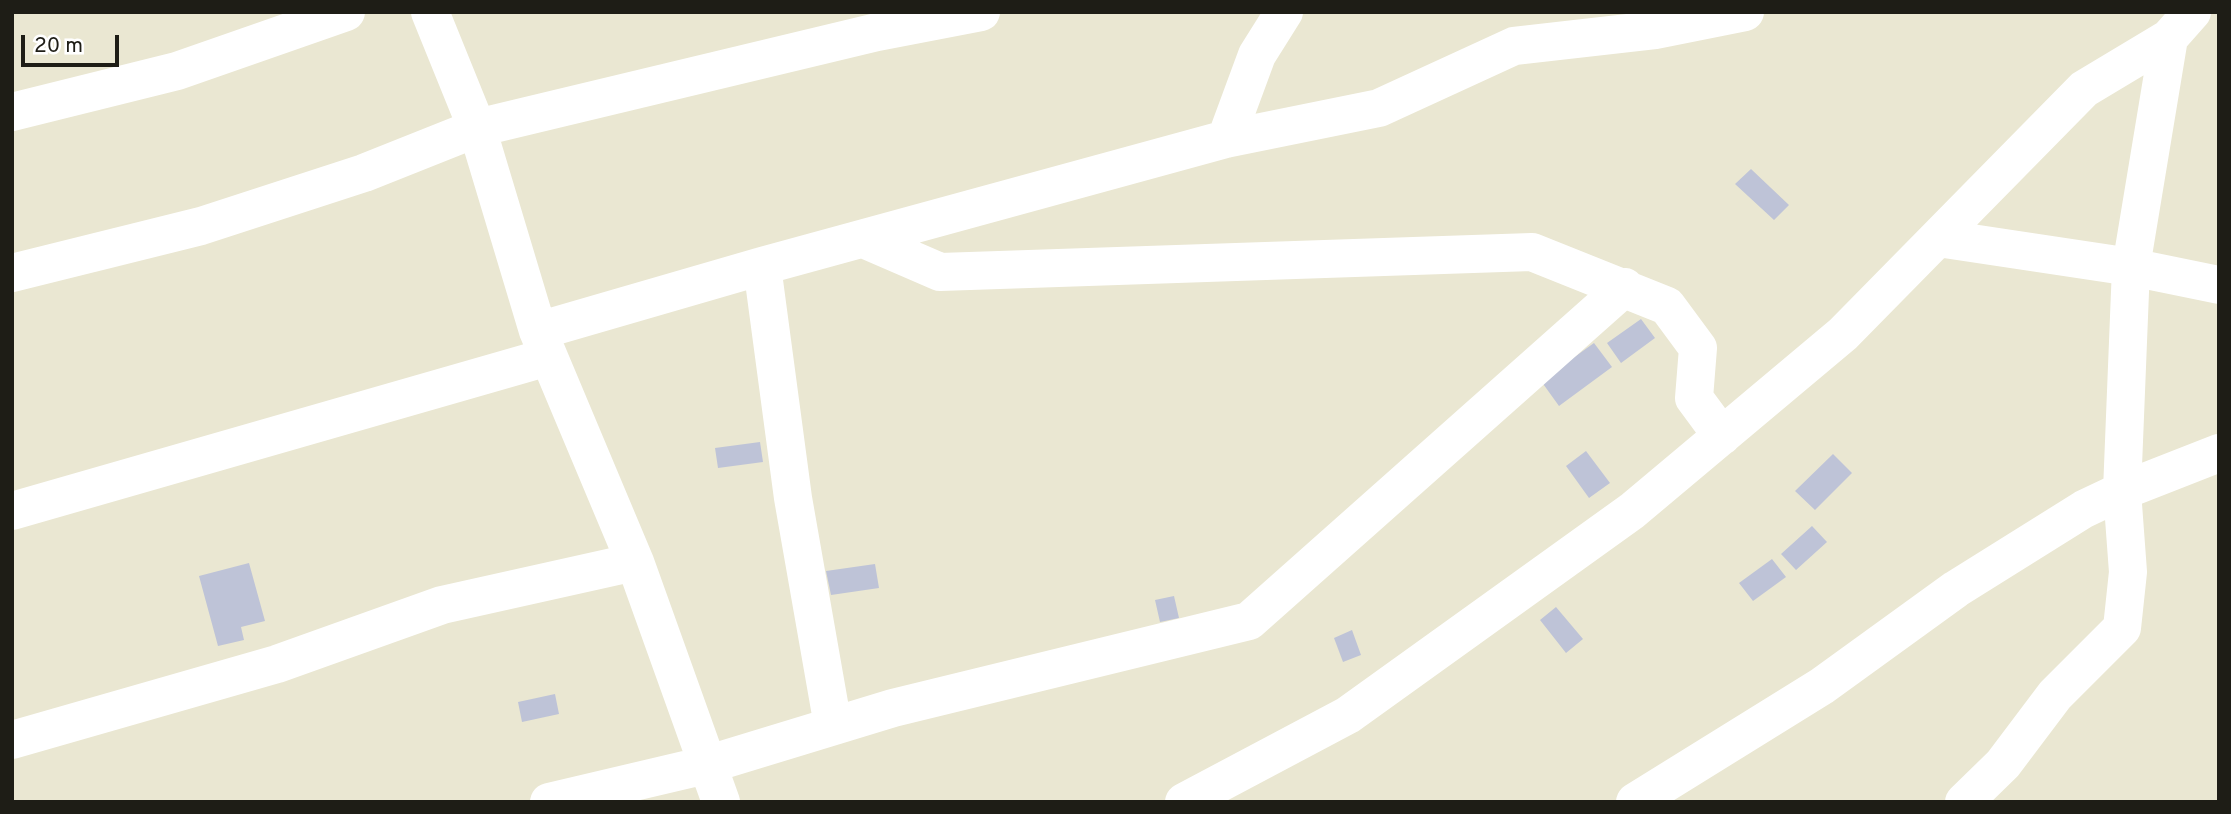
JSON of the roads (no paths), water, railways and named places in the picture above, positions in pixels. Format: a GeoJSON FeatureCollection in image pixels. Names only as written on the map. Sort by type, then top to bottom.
{"type":"FeatureCollection","features":[{"type":"Feature","properties":{"kind":"street"},"geometry":{"type":"LineString","coordinates":[[12,112],[177,71],[346,12]]}},
{"type":"Feature","properties":{"kind":"street"},"geometry":{"type":"LineString","coordinates":[[430,12],[477,128],[543,344],[635,562],[721,802]]}},
{"type":"Feature","properties":{"kind":"street"},"geometry":{"type":"LineString","coordinates":[[12,273],[201,226],[364,173],[477,128],[877,32],[981,12]]}},
{"type":"Feature","properties":{"kind":"street"},"geometry":{"type":"LineString","coordinates":[[1226,139],[1257,55],[1284,12]]}},
{"type":"Feature","properties":{"kind":"street"},"geometry":{"type":"LineString","coordinates":[[12,511],[543,344],[762,266],[866,240],[1226,139],[1379,108],[1514,46],[1655,30],[1745,12]]}},
{"type":"Feature","properties":{"kind":"street"},"geometry":{"type":"LineString","coordinates":[[1184,802],[1348,716],[1632,511],[1843,334],[2084,89],[2180,25]]}},
{"type":"Feature","properties":{"kind":"street"},"geometry":{"type":"LineString","coordinates":[[1964,802],[2003,764],[2055,695],[2122,628],[2128,572],[2122,491],[2131,267],[2180,25]]}},
{"type":"Feature","properties":{"kind":"street"},"geometry":{"type":"LineString","coordinates":[[1938,238],[2131,267],[2219,285]]}},
{"type":"Feature","properties":{"kind":"street"},"geometry":{"type":"LineString","coordinates":[[866,240],[940,272],[1532,252],[1667,306],[1698,348],[1694,398],[1722,436]]}},
{"type":"Feature","properties":{"kind":"street"},"geometry":{"type":"LineString","coordinates":[[762,266],[793,498],[834,726]]}},
{"type":"Feature","properties":{"kind":"street"},"geometry":{"type":"LineString","coordinates":[[549,802],[706,765],[894,708],[1249,621],[1625,287]]}},
{"type":"Feature","properties":{"kind":"street"},"geometry":{"type":"LineString","coordinates":[[1635,802],[1822,686],[1956,589],[2084,509],[2219,453]]}},
{"type":"Feature","properties":{"kind":"street"},"geometry":{"type":"LineString","coordinates":[[12,740],[277,664],[442,605],[635,562]]}}]}
